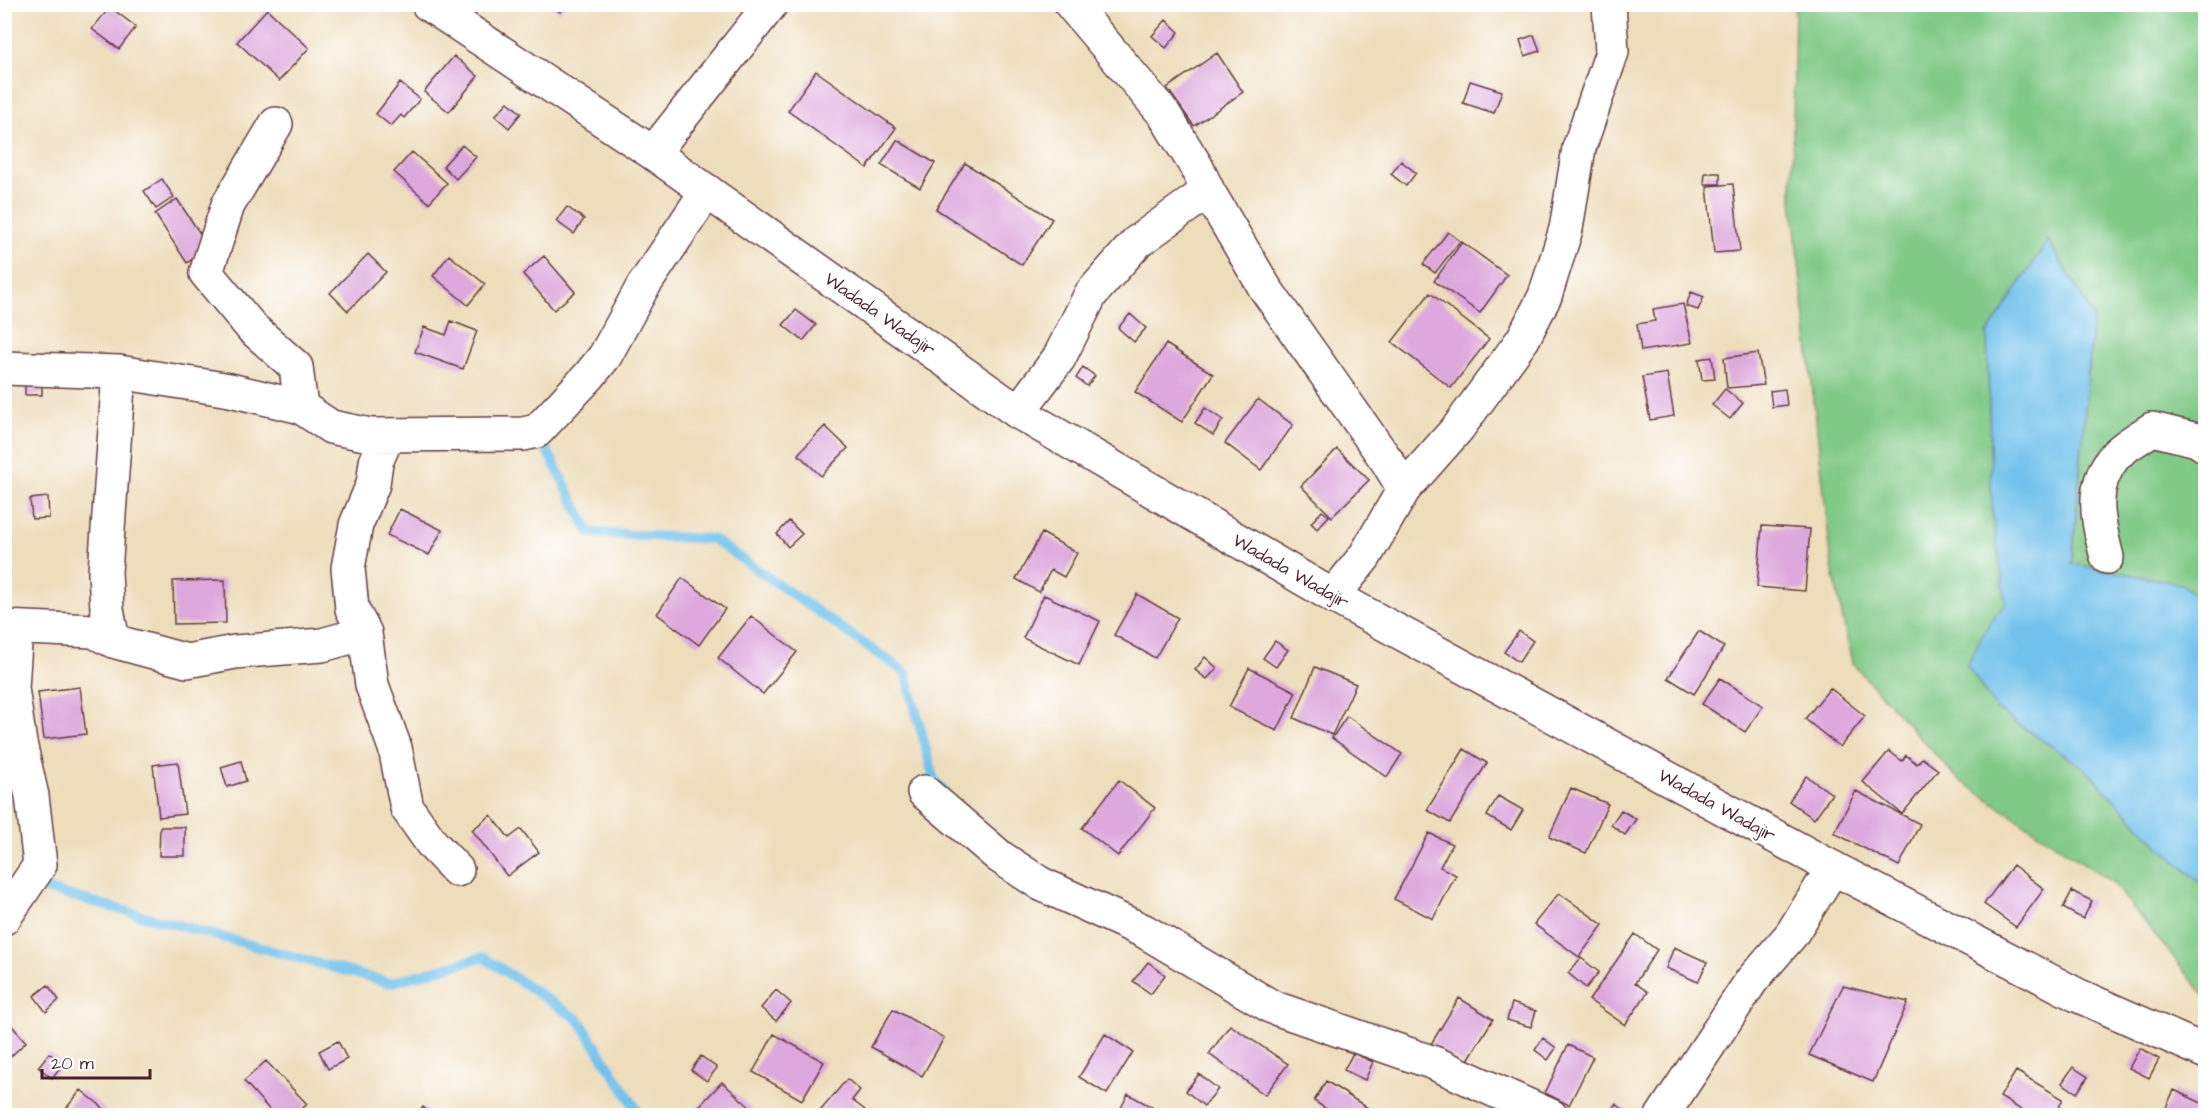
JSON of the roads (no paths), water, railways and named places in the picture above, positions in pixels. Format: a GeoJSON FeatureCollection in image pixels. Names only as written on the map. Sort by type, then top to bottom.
{"type":"FeatureCollection","features":[{"type":"Feature","properties":{"kind":"street","name":"Wadada Wadajir"},"geometry":{"type":"LineString","coordinates":[[428,4],[653,153],[1018,412],[1333,596],[1833,868],[2077,995],[2205,1052]]}},
{"type":"Feature","properties":{"kind":"street"},"geometry":{"type":"LineString","coordinates":[[653,153],[771,4]]}},
{"type":"Feature","properties":{"kind":"street"},"geometry":{"type":"LineString","coordinates":[[1071,4],[1164,114],[1265,288],[1387,461],[1404,489]]}},
{"type":"Feature","properties":{"kind":"street"},"geometry":{"type":"LineString","coordinates":[[1333,596],[1365,556],[1404,489],[1458,428],[1523,339],[1545,296],[1566,229],[1579,148],[1612,52],[1609,4]]}},
{"type":"Feature","properties":{"kind":"street"},"geometry":{"type":"LineString","coordinates":[[276,124],[228,205],[206,273],[252,328],[296,367],[301,407]]}},
{"type":"Feature","properties":{"kind":"street"},"geometry":{"type":"LineString","coordinates":[[4,368],[119,372],[230,390],[301,407],[331,427],[370,435],[523,434],[537,431],[605,356],[642,288],[707,191]]}},
{"type":"Feature","properties":{"kind":"street"},"geometry":{"type":"LineString","coordinates":[[1018,412],[1059,358],[1091,294],[1137,242],[1208,191]]}},
{"type":"Feature","properties":{"kind":"street"},"geometry":{"type":"LineString","coordinates":[[112,641],[105,572],[119,372]]}},
{"type":"Feature","properties":{"kind":"street"},"geometry":{"type":"LineString","coordinates":[[2107,557],[2098,521],[2097,488],[2115,456],[2152,429],[2197,440],[2205,446]]}},
{"type":"Feature","properties":{"kind":"street"},"geometry":{"type":"LineString","coordinates":[[388,435],[376,462],[373,484],[356,525],[348,568],[352,609],[364,633],[372,685],[395,748],[407,808],[433,845],[457,870]]}},
{"type":"Feature","properties":{"kind":"street"},"geometry":{"type":"LineString","coordinates":[[4,918],[40,865],[32,796],[20,743],[12,688],[10,628],[93,631],[112,641],[187,661],[235,652],[322,645],[364,633]]}},
{"type":"Feature","properties":{"kind":"street"},"geometry":{"type":"LineString","coordinates":[[924,792],[1000,857],[1041,884],[1144,931],[1272,1007],[1434,1063],[1551,1116]]}},
{"type":"Feature","properties":{"kind":"street"},"geometry":{"type":"LineString","coordinates":[[1662,1116],[1752,980],[1791,935],[1833,868]]}},
{"type":"Feature","properties":{"kind":"water"},"geometry":{"type":"Polygon","coordinates":[[[2048,240],[2093,316],[2072,564],[2182,584],[2205,604],[2205,887],[2159,846],[2084,768],[1996,709],[1967,665],[1990,622],[2006,603],[1992,511],[1987,334],[2048,240]]]}},
{"type":"Feature","properties":{"kind":"waterway"},"geometry":{"type":"LineString","coordinates":[[538,433],[590,533],[713,539],[906,673],[934,780],[943,789]]}},
{"type":"Feature","properties":{"kind":"waterway"},"geometry":{"type":"LineString","coordinates":[[4,888],[27,884],[390,983],[483,957],[579,1020],[641,1116]]}}]}
